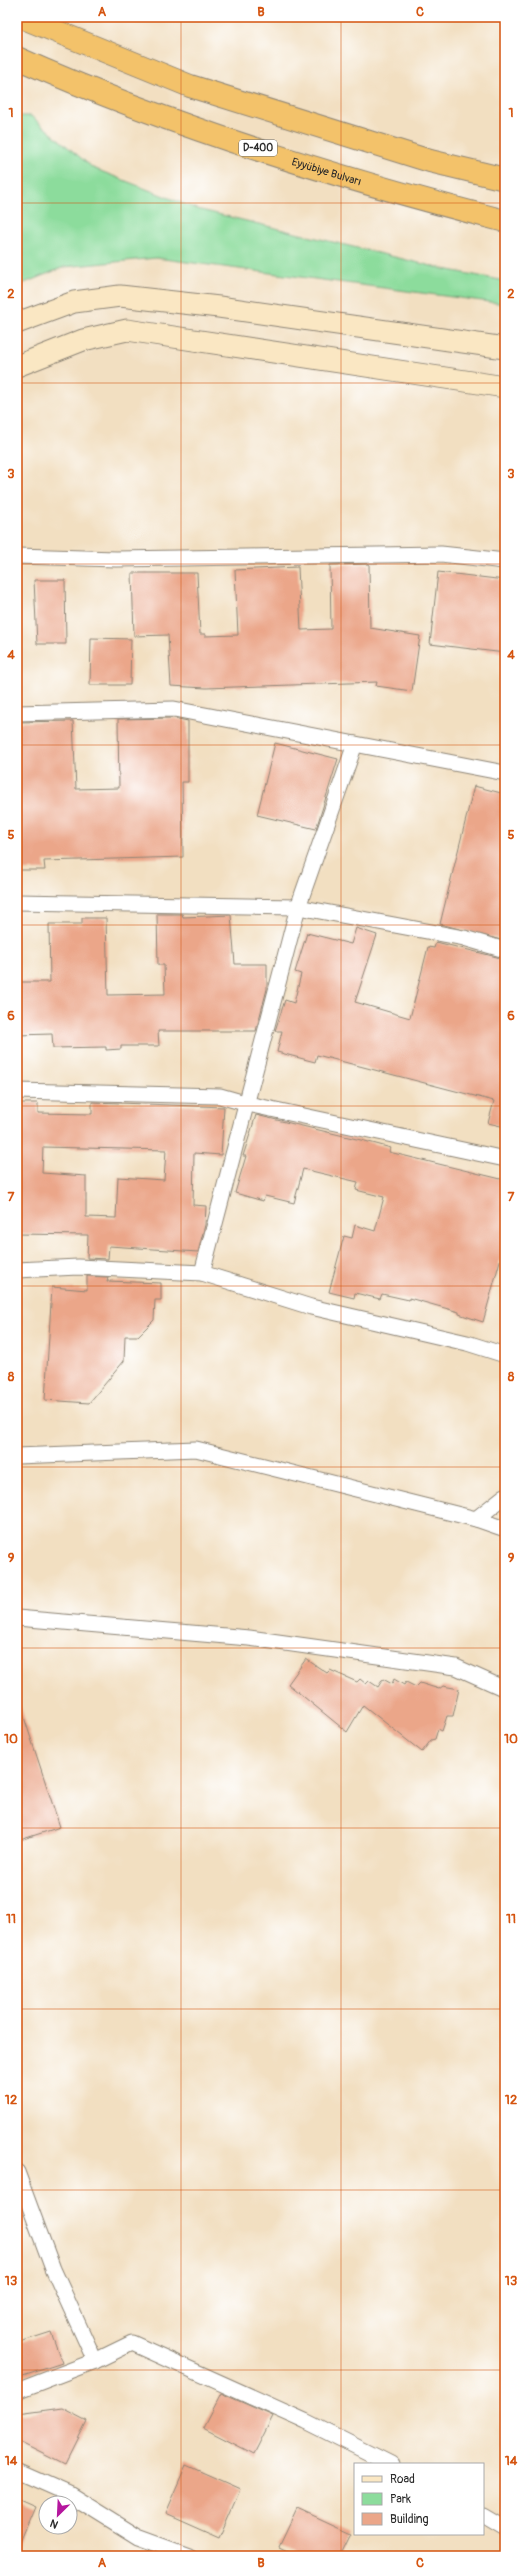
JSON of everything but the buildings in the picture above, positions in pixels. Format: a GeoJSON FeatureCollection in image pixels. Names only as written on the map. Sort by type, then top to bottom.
{"type":"FeatureCollection","features":[{"type":"Feature","properties":{"kind":"highway"},"geometry":{"type":"LineString","coordinates":[[21,17],[190,86],[430,161],[505,179]]}},
{"type":"Feature","properties":{"kind":"highway","name":"Eyyübiye Bulvarı"},"geometry":{"type":"LineString","coordinates":[[17,58],[172,121],[418,198],[505,221]]}},
{"type":"Feature","properties":{"kind":"main road"},"geometry":{"type":"LineString","coordinates":[[17,323],[74,302],[120,296],[219,307],[505,348]]}},
{"type":"Feature","properties":{"kind":"main road"},"geometry":{"type":"LineString","coordinates":[[17,366],[84,340],[127,330],[505,386]]}},
{"type":"Feature","properties":{"kind":"street"},"geometry":{"type":"LineString","coordinates":[[17,556],[116,559],[441,554],[505,561]]}},
{"type":"Feature","properties":{"kind":"street"},"geometry":{"type":"LineString","coordinates":[[17,713],[174,709],[505,773]]}},
{"type":"Feature","properties":{"kind":"street"},"geometry":{"type":"LineString","coordinates":[[202,1273],[248,1104],[298,907],[355,744]]}},
{"type":"Feature","properties":{"kind":"street"},"geometry":{"type":"LineString","coordinates":[[17,902],[298,907],[464,938],[505,950]]}},
{"type":"Feature","properties":{"kind":"street"},"geometry":{"type":"LineString","coordinates":[[17,1091],[220,1096],[248,1104],[505,1159]]}},
{"type":"Feature","properties":{"kind":"street"},"geometry":{"type":"LineString","coordinates":[[17,1270],[78,1267],[202,1273],[311,1308],[466,1344],[505,1355]]}},
{"type":"Feature","properties":{"kind":"street"},"geometry":{"type":"LineString","coordinates":[[17,1456],[196,1449],[476,1519],[505,1529]]}},
{"type":"Feature","properties":{"kind":"street"},"geometry":{"type":"LineString","coordinates":[[476,1519],[505,1496]]}},
{"type":"Feature","properties":{"kind":"street"},"geometry":{"type":"LineString","coordinates":[[17,1618],[249,1638],[456,1667],[505,1689]]}},
{"type":"Feature","properties":{"kind":"street"},"geometry":{"type":"LineString","coordinates":[[17,2172],[53,2269],[95,2361]]}},
{"type":"Feature","properties":{"kind":"street"},"geometry":{"type":"LineString","coordinates":[[17,2391],[95,2361],[132,2343],[305,2421],[389,2463]]}},
{"type":"Feature","properties":{"kind":"street"},"geometry":{"type":"LineString","coordinates":[[17,2471],[69,2494],[138,2537],[190,2556]]}},
{"type":"Feature","properties":{"kind":"street"},"geometry":{"type":"LineString","coordinates":[[484,2516],[505,2528]]}},
{"type":"Feature","properties":{"kind":"green space"},"geometry":{"type":"Polygon","coordinates":[[[17,116],[31,116],[93,168],[197,209],[444,269],[505,281],[505,304],[156,258],[64,267],[17,286],[17,116]]]}}]}
